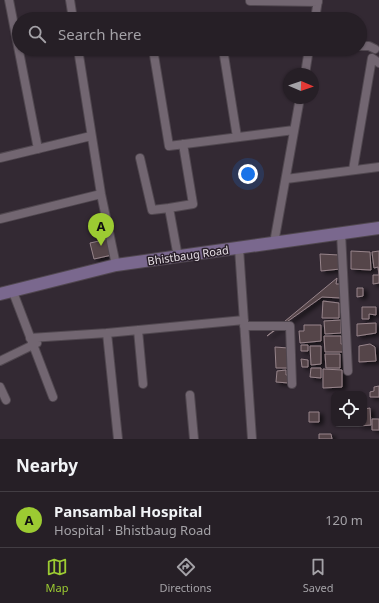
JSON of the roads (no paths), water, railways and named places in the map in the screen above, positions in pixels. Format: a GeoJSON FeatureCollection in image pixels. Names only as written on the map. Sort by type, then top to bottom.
{"type":"FeatureCollection","features":[{"type":"Feature","properties":{"kind":"street"},"geometry":{"type":"LineString","coordinates":[[9,0],[12,15]]}},
{"type":"Feature","properties":{"kind":"street"},"geometry":{"type":"LineString","coordinates":[[70,0],[72,12]]}},
{"type":"Feature","properties":{"kind":"street"},"geometry":{"type":"LineString","coordinates":[[250,0],[318,1],[316,12]]}},
{"type":"Feature","properties":{"kind":"street"},"geometry":{"type":"LineString","coordinates":[[353,170],[372,58],[377,48],[367,46]]}},
{"type":"Feature","properties":{"kind":"street"},"geometry":{"type":"LineString","coordinates":[[20,56],[38,149]]}},
{"type":"Feature","properties":{"kind":"street"},"geometry":{"type":"LineString","coordinates":[[79,56],[101,194],[116,265]]}},
{"type":"Feature","properties":{"kind":"street"},"geometry":{"type":"LineString","coordinates":[[154,56],[169,146],[294,130]]}},
{"type":"Feature","properties":{"kind":"street"},"geometry":{"type":"LineString","coordinates":[[224,56],[237,137]]}},
{"type":"Feature","properties":{"kind":"street"},"geometry":{"type":"LineString","coordinates":[[306,68],[308,56]]}},
{"type":"Feature","properties":{"kind":"street"},"geometry":{"type":"LineString","coordinates":[[372,58],[379,63]]}},
{"type":"Feature","properties":{"kind":"street"},"geometry":{"type":"LineString","coordinates":[[274,243],[299,104]]}},
{"type":"Feature","properties":{"kind":"street"},"geometry":{"type":"LineString","coordinates":[[0,158],[91,136]]}},
{"type":"Feature","properties":{"kind":"street"},"geometry":{"type":"LineString","coordinates":[[140,158],[152,210],[193,204],[183,144]]}},
{"type":"Feature","properties":{"kind":"street"},"geometry":{"type":"LineString","coordinates":[[286,179],[379,167]]}},
{"type":"Feature","properties":{"kind":"street"},"geometry":{"type":"LineString","coordinates":[[0,219],[101,194]]}},
{"type":"Feature","properties":{"kind":"street"},"geometry":{"type":"LineString","coordinates":[[168,208],[178,257]]}},
{"type":"Feature","properties":{"kind":"street","name":"Bhistbaug Road"},"geometry":{"type":"LineString","coordinates":[[0,294],[13,292],[42,283],[116,265],[379,228]]}},
{"type":"Feature","properties":{"kind":"street"},"geometry":{"type":"LineString","coordinates":[[341,233],[348,371]]}},
{"type":"Feature","properties":{"kind":"street"},"geometry":{"type":"LineString","coordinates":[[239,248],[252,439]]}},
{"type":"Feature","properties":{"kind":"street"},"geometry":{"type":"LineString","coordinates":[[13,292],[53,397]]}},
{"type":"Feature","properties":{"kind":"street"},"geometry":{"type":"LineString","coordinates":[[0,361],[32,342],[45,337],[244,323],[290,326],[292,384]]}},
{"type":"Feature","properties":{"kind":"street"},"geometry":{"type":"LineString","coordinates":[[138,330],[143,384]]}},
{"type":"Feature","properties":{"kind":"street"},"geometry":{"type":"LineString","coordinates":[[107,333],[118,439]]}},
{"type":"Feature","properties":{"kind":"street"},"geometry":{"type":"LineString","coordinates":[[0,387],[6,400]]}},
{"type":"Feature","properties":{"kind":"street"},"geometry":{"type":"LineString","coordinates":[[190,395],[194,439]]}},
{"type":"Feature","properties":{"kind":"place","name":"Pansambal Hospital"},"geometry":{"type":"Point","coordinates":[101,246]}}]}
